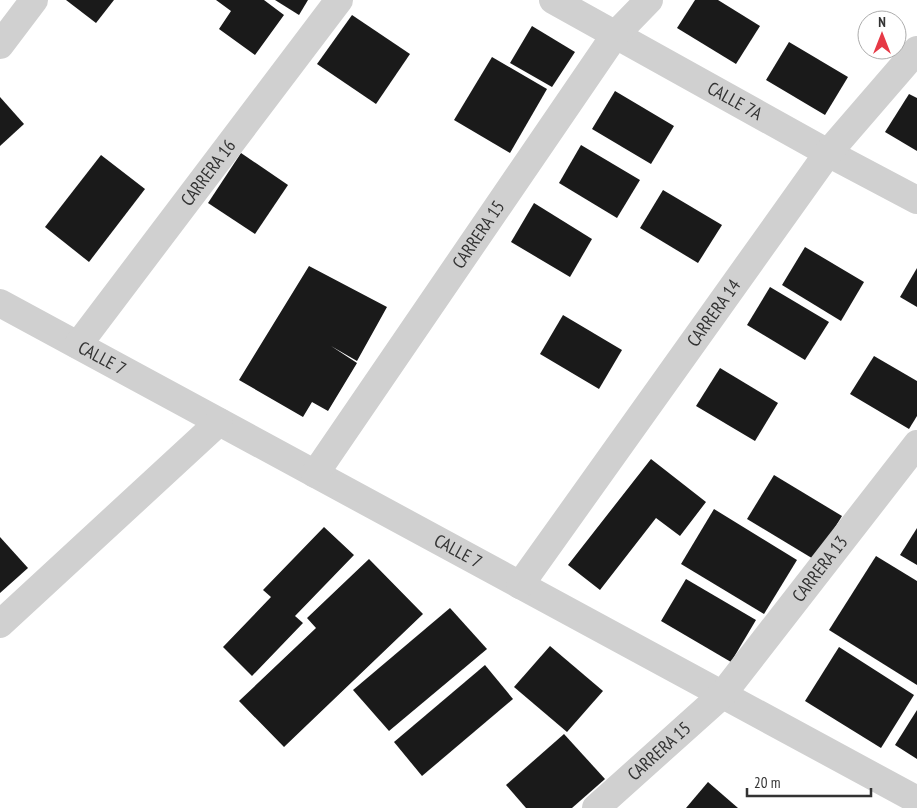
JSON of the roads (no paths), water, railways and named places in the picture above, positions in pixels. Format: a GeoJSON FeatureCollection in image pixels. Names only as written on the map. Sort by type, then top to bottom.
{"type":"FeatureCollection","features":[{"type":"Feature","properties":{"kind":"street"},"geometry":{"type":"LineString","coordinates":[[0,45],[34,0]]}},
{"type":"Feature","properties":{"kind":"street","name":"CARRERA 16"},"geometry":{"type":"LineString","coordinates":[[78,345],[339,0]]}},
{"type":"Feature","properties":{"kind":"street","name":"CALLE 7A"},"geometry":{"type":"LineString","coordinates":[[553,0],[828,153],[917,200]]}},
{"type":"Feature","properties":{"kind":"street","name":"CARRERA 15"},"geometry":{"type":"LineString","coordinates":[[315,474],[615,35],[648,0]]}},
{"type":"Feature","properties":{"kind":"street","name":"CARRERA 14"},"geometry":{"type":"LineString","coordinates":[[520,585],[828,153],[917,50]]}},
{"type":"Feature","properties":{"kind":"street","name":"CALLE 7"},"geometry":{"type":"LineString","coordinates":[[0,304],[917,800]]}},
{"type":"Feature","properties":{"kind":"street"},"geometry":{"type":"LineString","coordinates":[[0,624],[219,422]]}},
{"type":"Feature","properties":{"kind":"street","name":"CARRERA 13"},"geometry":{"type":"LineString","coordinates":[[722,695],[917,444]]}},
{"type":"Feature","properties":{"kind":"street","name":"CARRERA 15"},"geometry":{"type":"LineString","coordinates":[[596,808],[722,695]]}}]}
